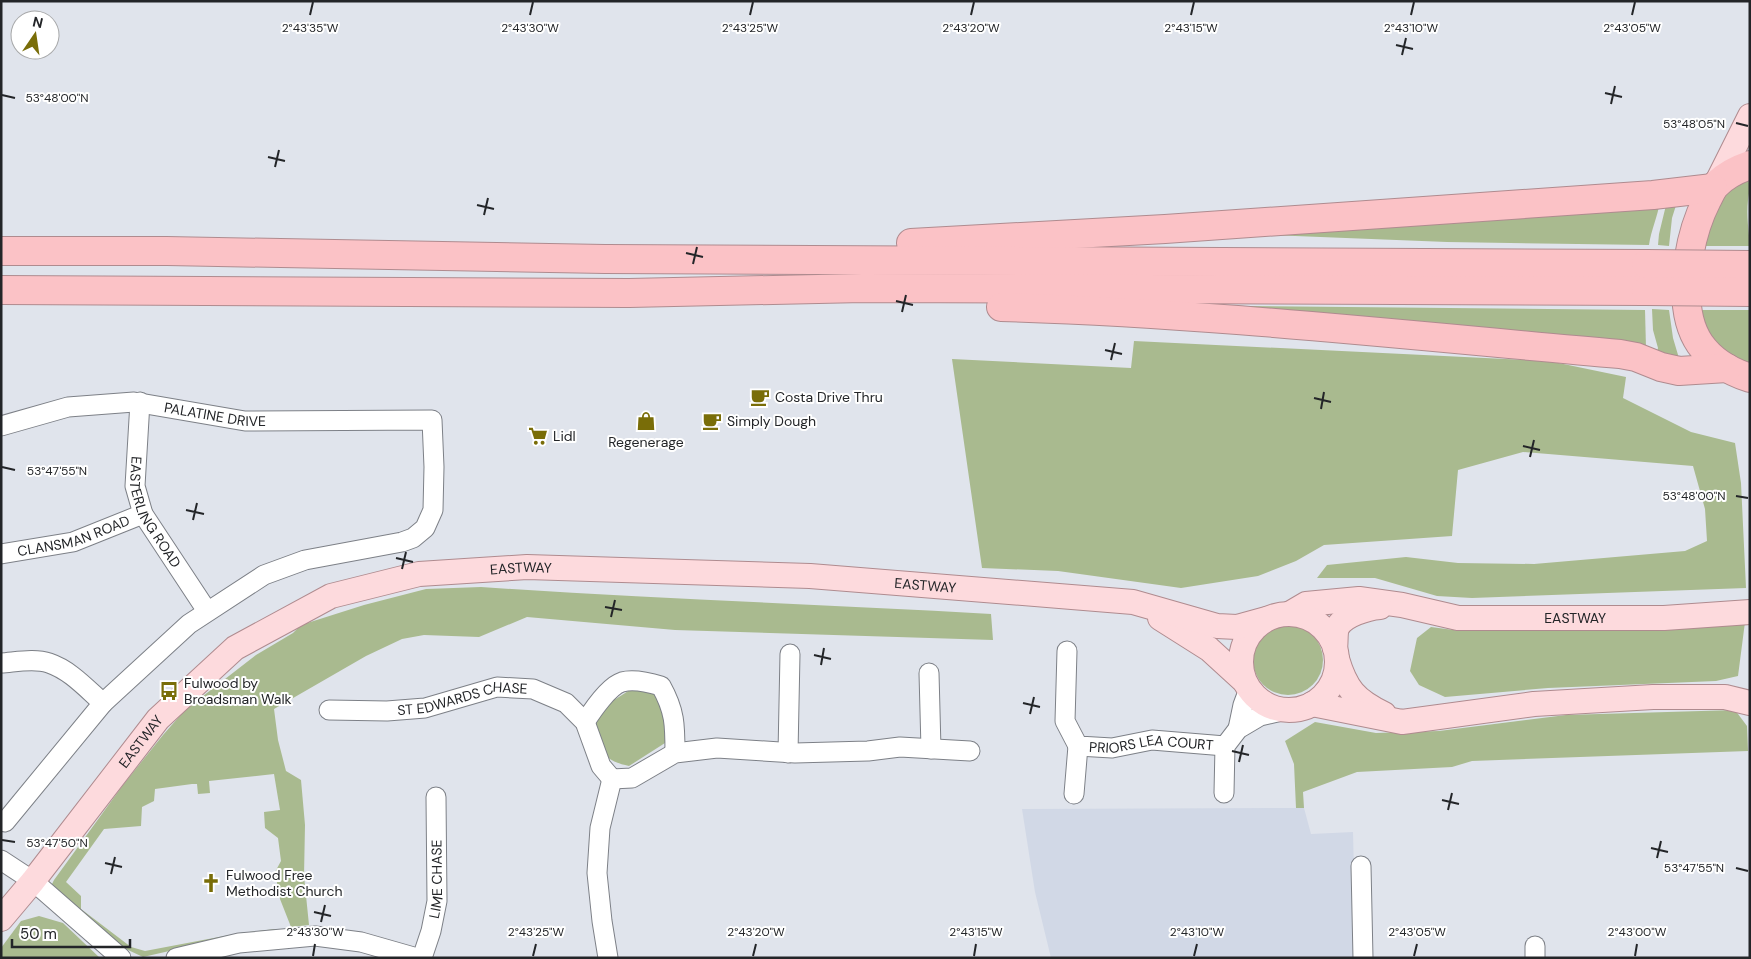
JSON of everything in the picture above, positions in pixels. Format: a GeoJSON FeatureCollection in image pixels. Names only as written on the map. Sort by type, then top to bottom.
{"type":"FeatureCollection","features":[{"type":"Feature","properties":{"kind":"highway"},"geometry":{"type":"LineString","coordinates":[[1742,380],[1712,358],[1699,343],[1691,324],[1686,301],[1687,269],[1698,221],[1715,186],[1732,172],[1750,165]]}},
{"type":"Feature","properties":{"kind":"highway"},"geometry":{"type":"LineString","coordinates":[[605,259],[1165,230],[1664,194],[1715,186]]}},
{"type":"Feature","properties":{"kind":"highway"},"geometry":{"type":"LineString","coordinates":[[1,251],[605,259],[1750,264]]}},
{"type":"Feature","properties":{"kind":"highway"},"geometry":{"type":"LineString","coordinates":[[1,290],[629,292],[863,288],[1750,292]]}},
{"type":"Feature","properties":{"kind":"highway"},"geometry":{"type":"LineString","coordinates":[[629,292],[1187,315],[1620,354],[1661,367],[1742,380]]}},
{"type":"Feature","properties":{"kind":"main road"},"geometry":{"type":"LineString","coordinates":[[1715,186],[1750,116]]}},
{"type":"Feature","properties":{"kind":"main road","name":"EASTWAY"},"geometry":{"type":"LineString","coordinates":[[1,919],[33,881],[158,719],[235,648],[331,596],[419,574],[527,567],[810,576],[1132,602],[1224,627],[1238,627],[1266,619]]}},
{"type":"Feature","properties":{"kind":"main road","name":"EASTWAY"},"geometry":{"type":"LineString","coordinates":[[1289,614],[1306,604],[1329,600],[1359,599],[1458,618],[1664,618],[1750,612]]}},
{"type":"Feature","properties":{"kind":"main road","name":"EASTWAY"},"geometry":{"type":"LineString","coordinates":[[1132,602],[1209,649],[1247,685]]}},
{"type":"Feature","properties":{"kind":"main road","name":"EASTWAY"},"geometry":{"type":"LineString","coordinates":[[1336,654],[1337,628],[1345,620],[1369,608],[1402,606]]}},
{"type":"Feature","properties":{"kind":"main road"},"geometry":{"type":"LineString","coordinates":[[1336,654],[1335,674],[1331,685],[1322,697],[1312,704],[1298,709],[1286,710],[1270,706],[1257,698],[1247,685],[1241,667],[1241,656],[1246,639],[1266,619],[1289,614],[1306,617],[1316,622],[1329,636],[1336,654],[1344,680],[1352,692],[1375,710],[1402,722]]}},
{"type":"Feature","properties":{"kind":"main road"},"geometry":{"type":"LineString","coordinates":[[1725,697],[1750,690]]}},
{"type":"Feature","properties":{"kind":"main road"},"geometry":{"type":"LineString","coordinates":[[1312,704],[1402,722],[1534,704],[1653,697],[1725,697],[1750,703]]}},
{"type":"Feature","properties":{"kind":"street","name":"PALATINE DRIVE"},"geometry":{"type":"LineString","coordinates":[[1,426],[68,406],[140,402],[245,421],[432,420],[433,510],[425,528],[413,538],[306,560],[264,575],[208,611]]}},
{"type":"Feature","properties":{"kind":"street","name":"EASTERLING ROAD"},"geometry":{"type":"LineString","coordinates":[[140,402],[135,486],[143,514],[208,611]]}},
{"type":"Feature","properties":{"kind":"street","name":"CLANSMAN ROAD"},"geometry":{"type":"LineString","coordinates":[[1,554],[73,542],[143,514]]}},
{"type":"Feature","properties":{"kind":"street"},"geometry":{"type":"LineString","coordinates":[[5,822],[103,703],[189,624],[208,611]]}},
{"type":"Feature","properties":{"kind":"street","name":"PRIORS LEA COURT"},"geometry":{"type":"LineString","coordinates":[[1067,651],[1066,721],[1078,746],[1074,794]]}},
{"type":"Feature","properties":{"kind":"street"},"geometry":{"type":"LineString","coordinates":[[788,753],[790,654]]}},
{"type":"Feature","properties":{"kind":"street"},"geometry":{"type":"LineString","coordinates":[[1,663],[47,662],[68,672],[103,703]]}},
{"type":"Feature","properties":{"kind":"street"},"geometry":{"type":"LineString","coordinates":[[929,673],[931,748]]}},
{"type":"Feature","properties":{"kind":"street"},"geometry":{"type":"LineString","coordinates":[[585,722],[600,700],[622,682],[644,682],[661,686],[671,703],[675,726],[675,753]]}},
{"type":"Feature","properties":{"kind":"street","name":"PRIORS LEA COURT"},"geometry":{"type":"LineString","coordinates":[[1238,729],[1247,685]]}},
{"type":"Feature","properties":{"kind":"street","name":"ST EDWARDS CHASE"},"geometry":{"type":"LineString","coordinates":[[329,710],[387,711],[425,708],[497,687],[533,689],[566,703],[585,722],[601,766],[612,779]]}},
{"type":"Feature","properties":{"kind":"street","name":"PRIORS LEA COURT"},"geometry":{"type":"LineString","coordinates":[[1224,793],[1224,746],[1238,729],[1260,716],[1286,710]]}},
{"type":"Feature","properties":{"kind":"street","name":"PRIORS LEA COURT"},"geometry":{"type":"LineString","coordinates":[[1078,746],[1112,748],[1152,740],[1224,746]]}},
{"type":"Feature","properties":{"kind":"street"},"geometry":{"type":"LineString","coordinates":[[608,958],[597,873],[600,828],[612,779],[632,778],[675,753],[717,748],[788,753],[868,751],[900,747],[970,751]]}},
{"type":"Feature","properties":{"kind":"street","name":"LIME CHASE"},"geometry":{"type":"LineString","coordinates":[[422,958],[431,931],[437,901],[436,797]]}},
{"type":"Feature","properties":{"kind":"street"},"geometry":{"type":"LineString","coordinates":[[1,860],[33,881],[121,958]]}},
{"type":"Feature","properties":{"kind":"street"},"geometry":{"type":"LineString","coordinates":[[1361,866],[1363,958]]}},
{"type":"Feature","properties":{"kind":"street"},"geometry":{"type":"LineString","coordinates":[[176,958],[239,943],[315,936],[361,942],[417,958]]}},
{"type":"Feature","properties":{"kind":"shaded area"},"geometry":{"type":"Polygon","coordinates":[[[1304,808],[1311,834],[1353,832],[1356,958],[1051,958],[1035,892],[1022,809],[1304,808]]]}},
{"type":"Feature","properties":{"kind":"green space"},"geometry":{"type":"Polygon","coordinates":[[[1748,180],[1750,188],[1747,218],[1750,246],[1702,246],[1714,202],[1739,183],[1748,180]]]}},
{"type":"Feature","properties":{"kind":"green space"},"geometry":{"type":"Polygon","coordinates":[[[1678,199],[1672,218],[1669,246],[1658,245],[1667,201],[1678,199]]]}},
{"type":"Feature","properties":{"kind":"green space"},"geometry":{"type":"Polygon","coordinates":[[[1660,201],[1649,245],[1447,242],[1243,234],[1660,201]]]}},
{"type":"Feature","properties":{"kind":"green space"},"geometry":{"type":"Polygon","coordinates":[[[1155,305],[1645,310],[1646,348],[1155,305]]]}},
{"type":"Feature","properties":{"kind":"green space"},"geometry":{"type":"Polygon","coordinates":[[[1652,309],[1669,310],[1673,338],[1681,365],[1656,355],[1658,348],[1653,330],[1652,309]]]}},
{"type":"Feature","properties":{"kind":"green space"},"geometry":{"type":"Polygon","coordinates":[[[1702,310],[1750,310],[1750,372],[1716,353],[1702,316],[1702,310]]]}},
{"type":"Feature","properties":{"kind":"green space"},"geometry":{"type":"Polygon","coordinates":[[[1134,341],[1549,361],[1626,377],[1623,398],[1691,432],[1735,443],[1741,483],[1746,588],[1472,598],[1437,596],[1375,578],[1317,578],[1327,565],[1406,557],[1458,563],[1534,564],[1685,551],[1707,541],[1705,509],[1693,466],[1523,452],[1458,470],[1452,536],[1324,545],[1296,561],[1258,576],[1181,588],[1058,571],[982,568],[952,359],[1131,368],[1134,341]]]}},
{"type":"Feature","properties":{"kind":"green space"},"geometry":{"type":"Polygon","coordinates":[[[481,587],[991,614],[993,640],[675,630],[527,617],[479,637],[424,635],[402,639],[366,656],[274,709],[278,740],[286,771],[301,780],[305,825],[304,876],[309,925],[291,927],[280,899],[275,872],[281,861],[278,838],[265,828],[264,812],[280,810],[274,774],[209,781],[210,793],[198,794],[197,784],[155,789],[154,801],[142,807],[141,826],[104,829],[66,882],[81,896],[81,909],[131,947],[145,951],[240,933],[275,929],[274,931],[222,939],[143,957],[111,942],[51,886],[123,785],[185,710],[256,655],[293,633],[301,625],[364,605],[426,589],[481,587]]]}},
{"type":"Feature","properties":{"kind":"green space"},"geometry":{"type":"Polygon","coordinates":[[[1745,622],[1738,676],[1716,681],[1548,688],[1445,697],[1419,685],[1410,671],[1417,638],[1431,627],[1461,631],[1745,622]]]}},
{"type":"Feature","properties":{"kind":"green space"},"geometry":{"type":"Polygon","coordinates":[[[1295,625],[1308,631],[1317,640],[1321,646],[1323,660],[1321,674],[1313,685],[1302,693],[1281,695],[1274,693],[1263,685],[1255,674],[1253,653],[1255,646],[1263,635],[1274,627],[1295,625]]]}},
{"type":"Feature","properties":{"kind":"green space"},"geometry":{"type":"Polygon","coordinates":[[[633,688],[653,691],[669,720],[665,743],[629,766],[620,764],[607,757],[598,741],[594,725],[611,702],[633,688]]]}},
{"type":"Feature","properties":{"kind":"green space"},"geometry":{"type":"Polygon","coordinates":[[[1735,710],[1747,726],[1748,751],[1472,761],[1452,767],[1357,772],[1303,792],[1304,808],[1296,808],[1294,764],[1285,741],[1315,722],[1376,733],[1439,731],[1566,715],[1735,710]]]}},
{"type":"Feature","properties":{"kind":"green space"},"geometry":{"type":"Polygon","coordinates":[[[39,916],[63,923],[100,958],[1,958],[1,948],[21,921],[39,916]]]}},
{"type":"Feature","properties":{"kind":"place","name":"Costa Drive Thru"},"geometry":{"type":"Point","coordinates":[760,397]}},
{"type":"Feature","properties":{"kind":"place","name":"Regenerage"},"geometry":{"type":"Point","coordinates":[646,421]}},
{"type":"Feature","properties":{"kind":"place","name":"Simply Dough"},"geometry":{"type":"Point","coordinates":[712,421]}},
{"type":"Feature","properties":{"kind":"place","name":"Lidl"},"geometry":{"type":"Point","coordinates":[538,436]}},
{"type":"Feature","properties":{"kind":"place","name":"Fulwood by Broadsman Walk"},"geometry":{"type":"Point","coordinates":[169,691]}},
{"type":"Feature","properties":{"kind":"place","name":"Fulwood Free Methodist Church"},"geometry":{"type":"Point","coordinates":[211,883]}}]}
